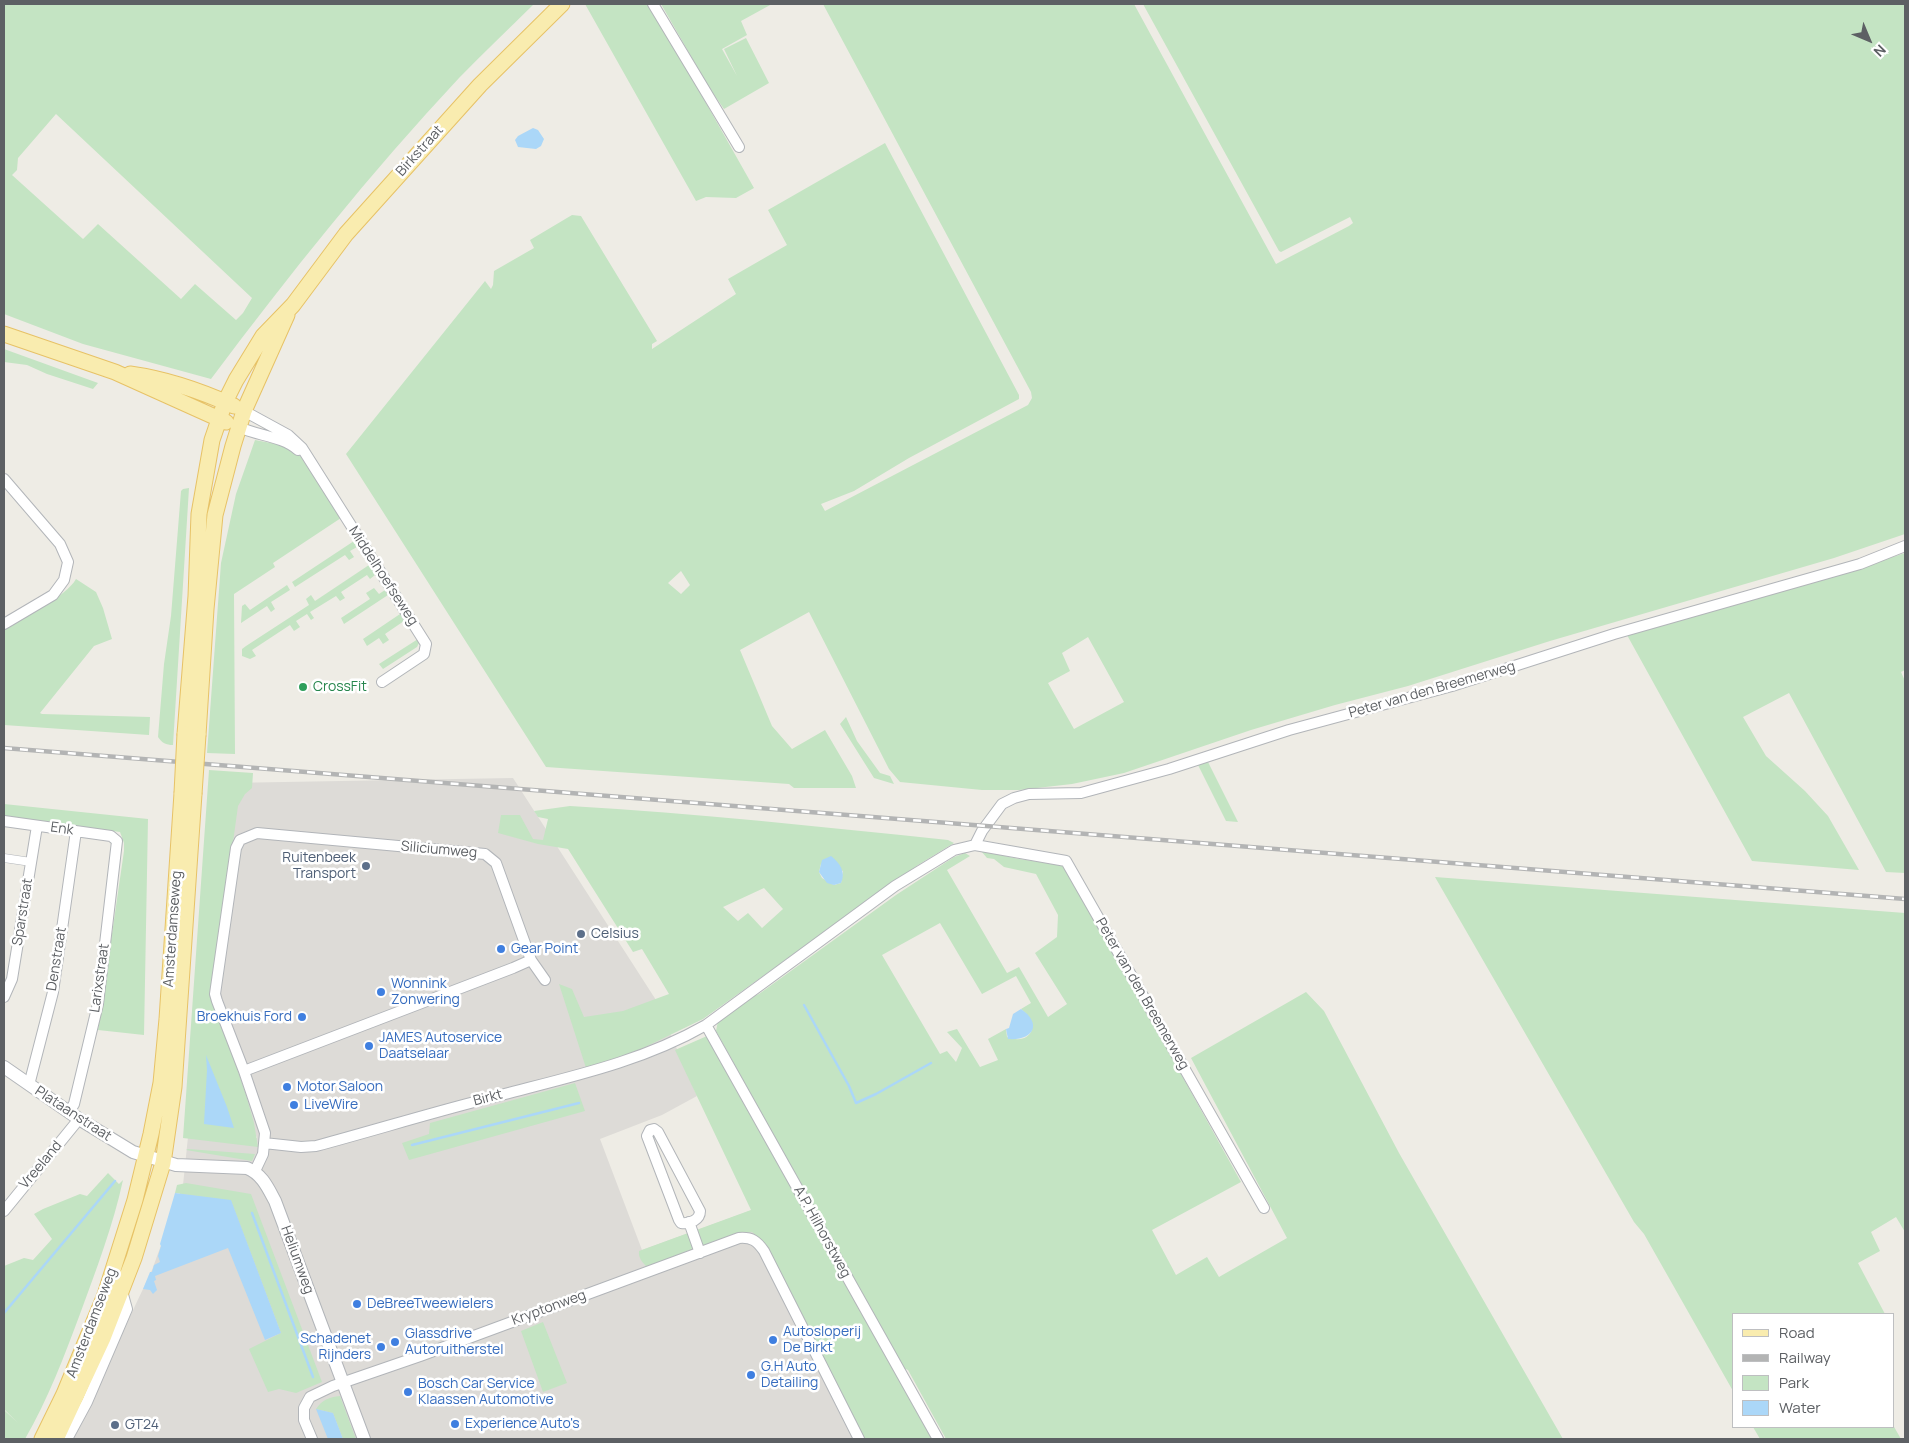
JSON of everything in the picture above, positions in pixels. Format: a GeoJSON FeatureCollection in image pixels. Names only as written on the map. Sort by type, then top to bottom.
{"type":"FeatureCollection","features":[{"type":"Feature","properties":{"kind":"main road","name":"Birkstraat"},"geometry":{"type":"LineString","coordinates":[[225,402],[262,336],[290,308],[346,234],[504,60],[562,4]]}},
{"type":"Feature","properties":{"kind":"main road","name":"Birkstraat"},"geometry":{"type":"LineString","coordinates":[[244,411],[290,308]]}},
{"type":"Feature","properties":{"kind":"main road"},"geometry":{"type":"LineString","coordinates":[[4,334],[115,372],[239,428]]}},
{"type":"Feature","properties":{"kind":"main road"},"geometry":{"type":"LineString","coordinates":[[115,372],[149,376],[208,394],[244,411]]}},
{"type":"Feature","properties":{"kind":"main road","name":"Amsterdamseweg"},"geometry":{"type":"LineString","coordinates":[[56,1439],[103,1338],[122,1290],[141,1240],[163,1162],[174,1087],[192,734],[199,514],[212,440],[225,402]]}},
{"type":"Feature","properties":{"kind":"main road","name":"Amsterdamseweg"},"geometry":{"type":"LineString","coordinates":[[192,734],[215,515],[244,411]]}},
{"type":"Feature","properties":{"kind":"main road","name":"Amsterdamseweg"},"geometry":{"type":"LineString","coordinates":[[42,1439],[68,1386],[105,1295],[135,1200],[145,1157],[161,1083],[188,793]]}},
{"type":"Feature","properties":{"kind":"street"},"geometry":{"type":"LineString","coordinates":[[653,4],[739,147]]}},
{"type":"Feature","properties":{"kind":"street","name":"Middelhoefseweg"},"geometry":{"type":"LineString","coordinates":[[244,411],[288,435],[302,448],[306,458],[426,644],[424,654],[382,682]]}},
{"type":"Feature","properties":{"kind":"street","name":"Middelhoefseweg"},"geometry":{"type":"LineString","coordinates":[[239,428],[252,434],[292,445],[306,458]]}},
{"type":"Feature","properties":{"kind":"street"},"geometry":{"type":"LineString","coordinates":[[4,479],[60,544],[68,562],[64,580],[53,595],[4,624]]}},
{"type":"Feature","properties":{"kind":"street","name":"Peter van den Breemerweg"},"geometry":{"type":"LineString","coordinates":[[975,845],[982,831],[1002,804],[1014,798],[1029,794],[1081,793],[1169,769],[1289,730],[1452,686],[1614,634],[1860,564],[1905,546]]}},
{"type":"Feature","properties":{"kind":"street","name":"Enk"},"geometry":{"type":"LineString","coordinates":[[4,822],[111,836],[117,841]]}},
{"type":"Feature","properties":{"kind":"street","name":"Sparstraat"},"geometry":{"type":"LineString","coordinates":[[4,997],[12,979],[37,826]]}},
{"type":"Feature","properties":{"kind":"street","name":"Denstraat"},"geometry":{"type":"LineString","coordinates":[[30,1085],[53,992],[76,831]]}},
{"type":"Feature","properties":{"kind":"street","name":"Siliciumweg"},"geometry":{"type":"LineString","coordinates":[[255,1171],[263,1154],[265,1133],[215,994],[236,848],[240,840],[258,833],[485,854],[496,863],[531,960],[545,980]]}},
{"type":"Feature","properties":{"kind":"street","name":"Larixstraat"},"geometry":{"type":"LineString","coordinates":[[74,1116],[74,1104],[98,1004],[117,841]]}},
{"type":"Feature","properties":{"kind":"street","name":"Peter van den Breemerweg"},"geometry":{"type":"LineString","coordinates":[[706,1025],[894,886],[954,850],[975,845],[1066,861],[1264,1208]]}},
{"type":"Feature","properties":{"kind":"street"},"geometry":{"type":"LineString","coordinates":[[4,858],[31,862]]}},
{"type":"Feature","properties":{"kind":"street"},"geometry":{"type":"LineString","coordinates":[[244,1071],[531,960]]}},
{"type":"Feature","properties":{"kind":"street","name":"Birkt"},"geometry":{"type":"LineString","coordinates":[[264,1143],[301,1147],[316,1146],[480,1100],[595,1072],[650,1051],[706,1025]]}},
{"type":"Feature","properties":{"kind":"street","name":"A.P. Hilhorstweg"},"geometry":{"type":"LineString","coordinates":[[706,1025],[938,1439]]}},
{"type":"Feature","properties":{"kind":"street","name":"Plataanstraat"},"geometry":{"type":"LineString","coordinates":[[4,1067],[74,1116],[132,1152],[163,1162]]}},
{"type":"Feature","properties":{"kind":"street","name":"Vreeland"},"geometry":{"type":"LineString","coordinates":[[4,1209],[74,1116]]}},
{"type":"Feature","properties":{"kind":"street"},"geometry":{"type":"LineString","coordinates":[[654,1129],[658,1132],[682,1176],[700,1210],[700,1215],[697,1219],[681,1223],[678,1220],[666,1183],[647,1136],[650,1130],[654,1129]]}},
{"type":"Feature","properties":{"kind":"street"},"geometry":{"type":"LineString","coordinates":[[163,1162],[176,1166],[247,1168],[255,1171]]}},
{"type":"Feature","properties":{"kind":"street","name":"Heliumweg"},"geometry":{"type":"LineString","coordinates":[[255,1171],[263,1179],[275,1201],[364,1439]]}},
{"type":"Feature","properties":{"kind":"street"},"geometry":{"type":"LineString","coordinates":[[666,1183],[682,1176]]}},
{"type":"Feature","properties":{"kind":"street"},"geometry":{"type":"LineString","coordinates":[[689,1222],[700,1253]]}},
{"type":"Feature","properties":{"kind":"street","name":"Kryptonweg"},"geometry":{"type":"LineString","coordinates":[[312,1439],[304,1420],[304,1408],[310,1397],[342,1382],[420,1356],[739,1238],[753,1239],[764,1251],[859,1439]]}},
{"type":"Feature","properties":{"kind":"street","name":"Amsterdamseweg"},"geometry":{"type":"LineString","coordinates":[[67,1439],[87,1402],[127,1309],[122,1290]]}},
{"type":"Feature","properties":{"kind":"shaded area"},"geometry":{"type":"Polygon","coordinates":[[[513,778],[656,1000],[697,1096],[662,1115],[600,1139],[642,1250],[752,1210],[858,1439],[72,1439],[152,1270],[183,1185],[188,1137],[257,1138],[209,1021],[227,783],[513,778]]]}},
{"type":"Feature","properties":{"kind":"green space"},"geometry":{"type":"Polygon","coordinates":[[[4,4],[534,4],[459,78],[394,150],[300,263],[211,379],[83,344],[4,314],[4,4]],[[56,114],[18,158],[17,170],[12,175],[83,239],[98,224],[181,299],[195,284],[236,320],[243,313],[252,298],[56,114]]]}},
{"type":"Feature","properties":{"kind":"green space"},"geometry":{"type":"Polygon","coordinates":[[[585,4],[650,4],[754,188],[736,198],[706,197],[696,201],[585,4]]]}},
{"type":"Feature","properties":{"kind":"green space"},"geometry":{"type":"Polygon","coordinates":[[[661,4],[772,4],[741,21],[747,35],[722,49],[737,76],[724,49],[746,38],[769,83],[724,109],[708,86],[661,4]]]}},
{"type":"Feature","properties":{"kind":"green space"},"geometry":{"type":"Polygon","coordinates":[[[823,4],[1134,4],[1276,264],[1349,226],[1353,223],[1350,217],[1281,252],[1279,251],[1143,4],[1905,4],[1905,534],[1834,558],[1550,641],[1408,686],[1251,730],[1124,773],[1072,784],[1019,790],[982,790],[900,782],[889,769],[809,612],[740,650],[772,726],[792,749],[825,730],[852,776],[856,788],[794,788],[789,784],[546,767],[346,454],[485,281],[491,289],[494,271],[534,248],[530,240],[572,215],[581,216],[657,341],[652,344],[652,349],[736,294],[728,279],[787,245],[768,210],[885,143],[1019,395],[1019,399],[909,458],[854,491],[821,504],[825,511],[1028,405],[1032,398],[1031,392],[823,4]],[[681,571],[668,583],[681,594],[690,585],[681,571]],[[1088,637],[1062,653],[1070,671],[1048,683],[1074,729],[1124,702],[1088,637]]]}},
{"type":"Feature","properties":{"kind":"green space"},"geometry":{"type":"Polygon","coordinates":[[[4,349],[98,383],[93,389],[47,374],[27,365],[4,362],[4,349]]]}},
{"type":"Feature","properties":{"kind":"green space"},"geometry":{"type":"Polygon","coordinates":[[[255,440],[292,447],[299,454],[341,518],[273,563],[275,567],[234,594],[235,754],[207,753],[221,563],[236,494],[255,440]]]}},
{"type":"Feature","properties":{"kind":"green space"},"geometry":{"type":"Polygon","coordinates":[[[189,488],[173,745],[171,745],[166,744],[158,737],[164,664],[171,616],[181,491],[189,488]]]}},
{"type":"Feature","properties":{"kind":"green space"},"geometry":{"type":"Polygon","coordinates":[[[354,541],[357,547],[350,551],[354,557],[349,560],[345,555],[295,587],[292,582],[354,541]]]}},
{"type":"Feature","properties":{"kind":"green space"},"geometry":{"type":"Polygon","coordinates":[[[1905,553],[1905,670],[1901,672],[1905,681],[1905,873],[1886,872],[1789,693],[1743,717],[1766,756],[1805,791],[1828,816],[1859,870],[1752,861],[1627,635],[1805,585],[1905,553]]]}},
{"type":"Feature","properties":{"kind":"green space"},"geometry":{"type":"Polygon","coordinates":[[[369,565],[375,575],[370,579],[367,575],[341,592],[345,598],[340,601],[336,596],[310,612],[314,618],[311,620],[307,614],[296,621],[300,627],[294,631],[290,625],[252,650],[256,656],[250,659],[242,656],[242,649],[309,605],[306,599],[311,595],[315,601],[369,565]]]}},
{"type":"Feature","properties":{"kind":"green space"},"geometry":{"type":"Polygon","coordinates":[[[76,579],[96,592],[112,639],[94,646],[40,713],[150,717],[149,735],[4,725],[4,629],[54,600],[71,586],[76,579]]]}},
{"type":"Feature","properties":{"kind":"green space"},"geometry":{"type":"Polygon","coordinates":[[[287,585],[290,590],[271,602],[275,609],[271,612],[267,606],[241,623],[242,606],[245,604],[250,610],[287,585]]]}},
{"type":"Feature","properties":{"kind":"green space"},"geometry":{"type":"Polygon","coordinates":[[[374,588],[379,594],[385,590],[388,595],[344,624],[341,618],[370,599],[366,593],[374,588]]]}},
{"type":"Feature","properties":{"kind":"green space"},"geometry":{"type":"Polygon","coordinates":[[[400,614],[404,621],[385,634],[389,640],[383,644],[379,638],[367,646],[363,639],[400,614]]]}},
{"type":"Feature","properties":{"kind":"green space"},"geometry":{"type":"Polygon","coordinates":[[[418,639],[417,647],[383,669],[379,664],[418,639]]]}},
{"type":"Feature","properties":{"kind":"green space"},"geometry":{"type":"Polygon","coordinates":[[[846,717],[857,741],[880,773],[890,776],[894,784],[874,778],[840,724],[846,717]]]}},
{"type":"Feature","properties":{"kind":"green space"},"geometry":{"type":"Polygon","coordinates":[[[1208,762],[1238,822],[1226,821],[1198,765],[1208,762]]]}},
{"type":"Feature","properties":{"kind":"green space"},"geometry":{"type":"Polygon","coordinates":[[[209,770],[253,773],[252,788],[245,794],[238,806],[212,994],[246,1095],[258,1147],[183,1138],[209,770]]]}},
{"type":"Feature","properties":{"kind":"green space"},"geometry":{"type":"Polygon","coordinates":[[[4,804],[148,819],[144,1035],[98,1030],[124,851],[124,843],[120,832],[4,816],[4,804]]]}},
{"type":"Feature","properties":{"kind":"green space"},"geometry":{"type":"Polygon","coordinates":[[[570,806],[664,812],[948,840],[954,843],[918,865],[703,1019],[639,1050],[586,1068],[559,984],[572,989],[584,1017],[623,1011],[669,994],[642,949],[633,952],[568,849],[538,844],[498,833],[501,815],[520,815],[533,839],[543,840],[548,819],[538,817],[534,811],[570,806]],[[821,864],[819,872],[822,878],[834,885],[841,883],[843,871],[821,864]],[[764,888],[723,907],[738,921],[748,913],[762,928],[783,909],[764,888]]]}},
{"type":"Feature","properties":{"kind":"green space"},"geometry":{"type":"Polygon","coordinates":[[[981,851],[1062,865],[1241,1182],[1152,1230],[1176,1275],[1207,1257],[1219,1277],[1287,1238],[1191,1058],[1306,992],[1324,1011],[1399,1153],[1563,1439],[946,1439],[908,1370],[901,1367],[716,1031],[718,1021],[759,994],[896,895],[954,857],[965,853],[970,856],[947,870],[1007,973],[1019,967],[1048,1017],[1067,1004],[1035,953],[1057,937],[1058,915],[1036,874],[1004,867],[994,859],[987,858],[981,851]],[[940,923],[882,955],[940,1054],[947,1051],[956,1062],[962,1048],[947,1032],[957,1029],[980,1067],[998,1060],[988,1039],[1006,1029],[1007,1037],[1022,1039],[1027,1037],[1032,1028],[1028,1015],[1021,1009],[1031,1003],[1016,976],[982,994],[940,923]]]}},
{"type":"Feature","properties":{"kind":"green space"},"geometry":{"type":"Polygon","coordinates":[[[1435,877],[1905,913],[1905,1232],[1896,1217],[1871,1232],[1880,1251],[1858,1263],[1884,1313],[1732,1313],[1732,1389],[1644,1234],[1634,1222],[1435,877]]]}},
{"type":"Feature","properties":{"kind":"green space"},"geometry":{"type":"Polygon","coordinates":[[[707,1036],[936,1439],[863,1439],[763,1241],[752,1232],[743,1233],[647,1267],[641,1260],[639,1251],[751,1210],[675,1050],[707,1036]]]}},
{"type":"Feature","properties":{"kind":"green space"},"geometry":{"type":"Polygon","coordinates":[[[575,1083],[585,1111],[409,1160],[402,1143],[429,1134],[430,1123],[575,1083]]]}},
{"type":"Feature","properties":{"kind":"green space"},"geometry":{"type":"Polygon","coordinates":[[[186,1150],[255,1154],[252,1161],[186,1150]]]}},
{"type":"Feature","properties":{"kind":"green space"},"geometry":{"type":"Polygon","coordinates":[[[108,1173],[119,1184],[123,1180],[104,1248],[68,1346],[48,1393],[25,1439],[4,1439],[4,1410],[18,1423],[4,1409],[4,1266],[24,1258],[33,1260],[52,1239],[34,1214],[80,1194],[87,1196],[108,1173]]]}},
{"type":"Feature","properties":{"kind":"green space"},"geometry":{"type":"Polygon","coordinates":[[[186,1183],[251,1194],[322,1382],[296,1393],[279,1389],[268,1392],[249,1349],[281,1333],[231,1201],[175,1193],[177,1185],[186,1183]]]}},
{"type":"Feature","properties":{"kind":"green space"},"geometry":{"type":"Polygon","coordinates":[[[543,1322],[567,1383],[543,1392],[521,1331],[543,1322]]]}},
{"type":"Feature","properties":{"kind":"green space"},"geometry":{"type":"Polygon","coordinates":[[[340,1396],[356,1439],[343,1439],[333,1413],[316,1409],[326,1400],[340,1396]]]}},
{"type":"Feature","properties":{"kind":"green space"},"geometry":{"type":"Polygon","coordinates":[[[1894,1427],[1901,1439],[1760,1439],[1754,1428],[1894,1427]]]}},
{"type":"Feature","properties":{"kind":"water"},"geometry":{"type":"Polygon","coordinates":[[[533,128],[538,130],[544,139],[541,146],[536,149],[518,147],[515,140],[518,136],[533,128]]]}},
{"type":"Feature","properties":{"kind":"water"},"geometry":{"type":"Polygon","coordinates":[[[831,856],[839,865],[843,875],[841,883],[834,885],[827,883],[819,872],[822,860],[831,856]]]}},
{"type":"Feature","properties":{"kind":"water"},"geometry":{"type":"Polygon","coordinates":[[[1021,1009],[1032,1020],[1032,1030],[1024,1037],[1008,1039],[1006,1029],[1009,1028],[1013,1014],[1021,1009]]]}},
{"type":"Feature","properties":{"kind":"water"},"geometry":{"type":"Polygon","coordinates":[[[206,1055],[227,1107],[234,1128],[204,1124],[206,1055]]]}},
{"type":"Feature","properties":{"kind":"water"},"geometry":{"type":"Polygon","coordinates":[[[175,1193],[231,1200],[281,1333],[265,1340],[228,1248],[155,1276],[156,1280],[154,1281],[157,1290],[153,1294],[150,1290],[143,1289],[154,1265],[160,1262],[158,1256],[160,1244],[175,1193]]]}},
{"type":"Feature","properties":{"kind":"water"},"geometry":{"type":"Polygon","coordinates":[[[316,1409],[333,1413],[343,1439],[328,1439],[316,1409]]]}},
{"type":"Feature","properties":{"kind":"waterway"},"geometry":{"type":"LineString","coordinates":[[804,1005],[849,1086],[856,1103],[931,1063]]}},
{"type":"Feature","properties":{"kind":"waterway"},"geometry":{"type":"LineString","coordinates":[[412,1145],[579,1103]]}},
{"type":"Feature","properties":{"kind":"waterway"},"geometry":{"type":"LineString","coordinates":[[4,1313],[115,1181]]}},
{"type":"Feature","properties":{"kind":"waterway"},"geometry":{"type":"LineString","coordinates":[[252,1213],[313,1377]]}},
{"type":"Feature","properties":{"kind":"railway"},"geometry":{"type":"LineString","coordinates":[[4,748],[1905,899]]}},
{"type":"Feature","properties":{"kind":"place","name":"CrossFit"},"geometry":{"type":"Point","coordinates":[303,687]}},
{"type":"Feature","properties":{"kind":"place","name":"Ruitenbeek Transport"},"geometry":{"type":"Point","coordinates":[366,866]}},
{"type":"Feature","properties":{"kind":"place","name":"Celsius"},"geometry":{"type":"Point","coordinates":[581,934]}},
{"type":"Feature","properties":{"kind":"place","name":"Gear Point"},"geometry":{"type":"Point","coordinates":[501,949]}},
{"type":"Feature","properties":{"kind":"place","name":"Wonnink Zonwering"},"geometry":{"type":"Point","coordinates":[381,992]}},
{"type":"Feature","properties":{"kind":"place","name":"Broekhuis Ford"},"geometry":{"type":"Point","coordinates":[302,1017]}},
{"type":"Feature","properties":{"kind":"place","name":"JAMES Autoservice Daatselaar"},"geometry":{"type":"Point","coordinates":[369,1046]}},
{"type":"Feature","properties":{"kind":"place","name":"Motor Saloon"},"geometry":{"type":"Point","coordinates":[287,1087]}},
{"type":"Feature","properties":{"kind":"place","name":"LiveWire"},"geometry":{"type":"Point","coordinates":[294,1105]}},
{"type":"Feature","properties":{"kind":"place","name":"DeBreeTweewielers"},"geometry":{"type":"Point","coordinates":[357,1304]}},
{"type":"Feature","properties":{"kind":"place","name":"Autosloperij De Birkt"},"geometry":{"type":"Point","coordinates":[773,1340]}},
{"type":"Feature","properties":{"kind":"place","name":"Glassdrive Autoruitherstel"},"geometry":{"type":"Point","coordinates":[395,1342]}},
{"type":"Feature","properties":{"kind":"place","name":"Schadenet Rijnders"},"geometry":{"type":"Point","coordinates":[381,1347]}},
{"type":"Feature","properties":{"kind":"place","name":"G.H Auto Detailing"},"geometry":{"type":"Point","coordinates":[751,1375]}},
{"type":"Feature","properties":{"kind":"place","name":"Bosch Car Service Klaassen Automotive"},"geometry":{"type":"Point","coordinates":[408,1392]}},
{"type":"Feature","properties":{"kind":"place","name":"Experience Auto's"},"geometry":{"type":"Point","coordinates":[455,1424]}},
{"type":"Feature","properties":{"kind":"place","name":"GT24"},"geometry":{"type":"Point","coordinates":[115,1425]}}]}
